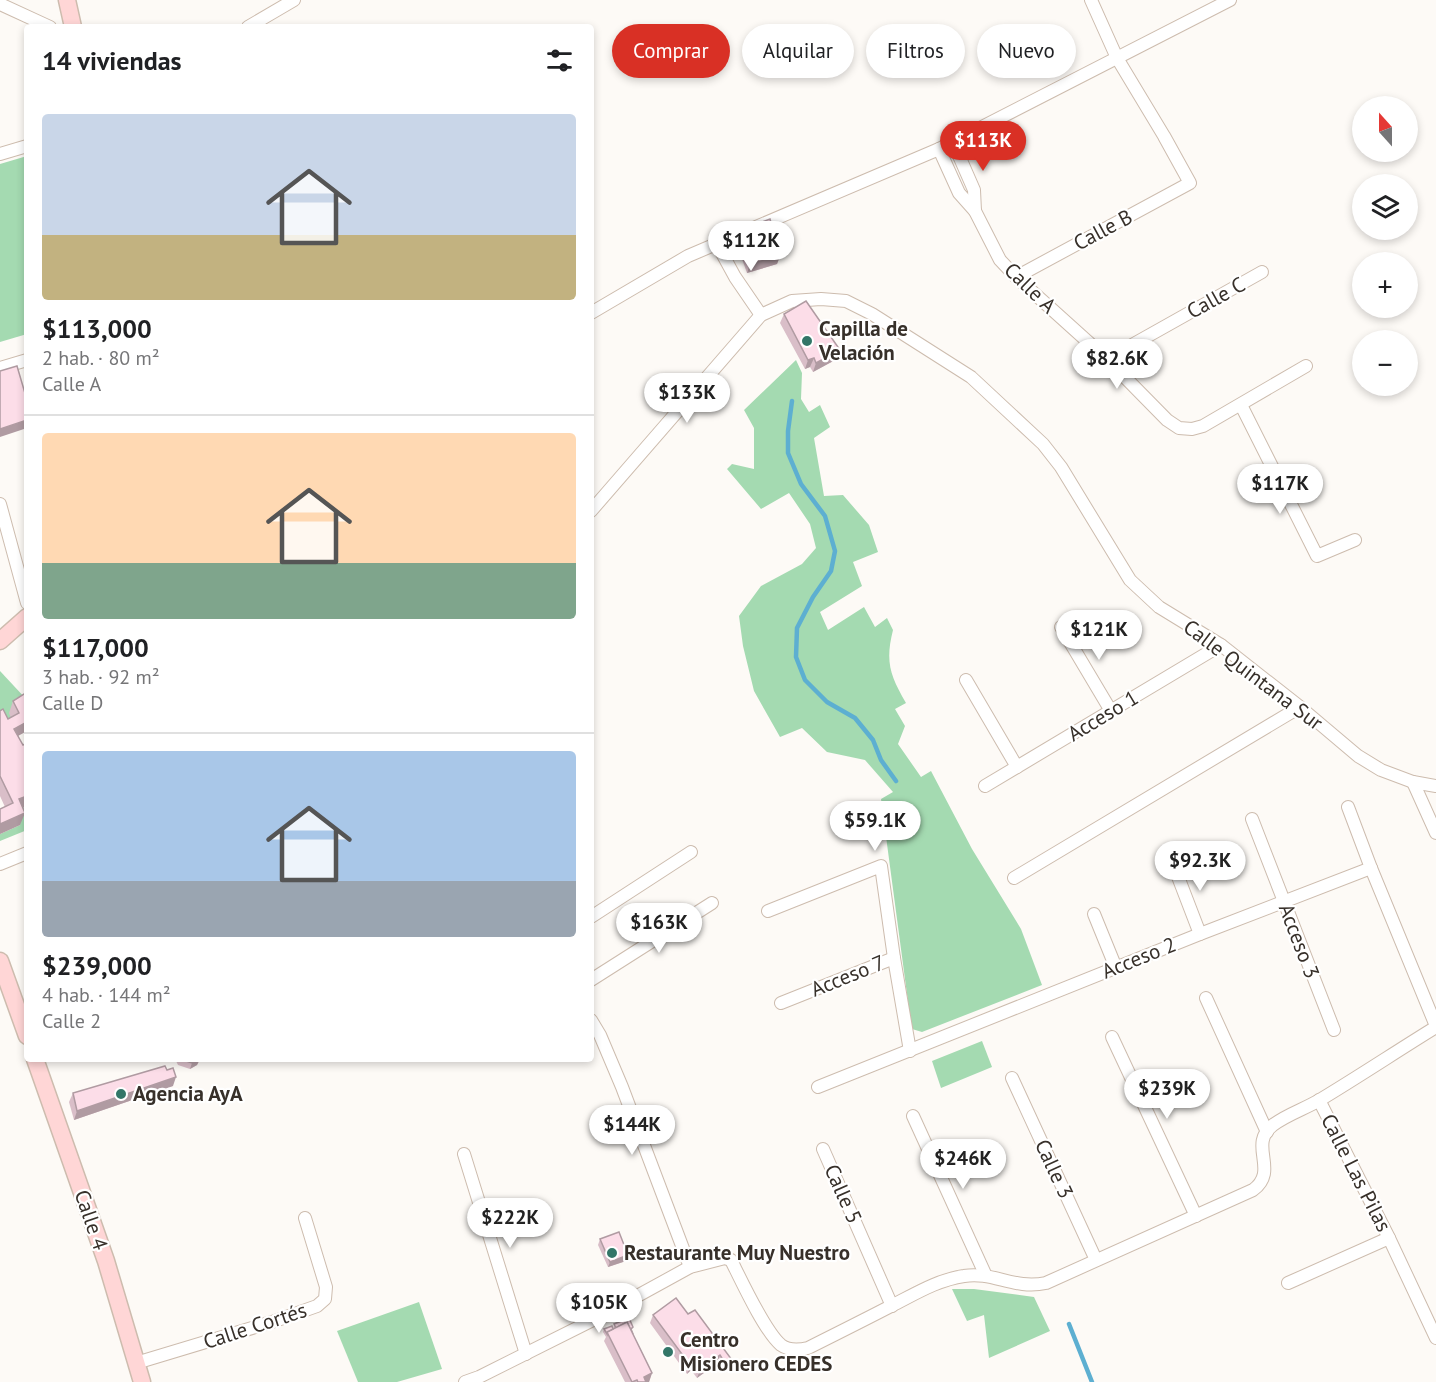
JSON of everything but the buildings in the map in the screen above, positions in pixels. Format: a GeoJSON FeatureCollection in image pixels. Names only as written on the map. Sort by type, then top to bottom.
{"type":"FeatureCollection","features":[{"type":"Feature","properties":{"kind":"main road"},"geometry":{"type":"LineString","coordinates":[[67,0],[72,24]]}},
{"type":"Feature","properties":{"kind":"main road"},"geometry":{"type":"LineString","coordinates":[[0,641],[24,620]]}},
{"type":"Feature","properties":{"kind":"main road"},"geometry":{"type":"LineString","coordinates":[[0,961],[24,1028]]}},
{"type":"Feature","properties":{"kind":"main road","name":"Calle 4"},"geometry":{"type":"LineString","coordinates":[[36,1062],[106,1261],[142,1382]]}},
{"type":"Feature","properties":{"kind":"street"},"geometry":{"type":"LineString","coordinates":[[253,24],[294,0]]}},
{"type":"Feature","properties":{"kind":"street"},"geometry":{"type":"LineString","coordinates":[[1092,0],[1117,58]]}},
{"type":"Feature","properties":{"kind":"street"},"geometry":{"type":"LineString","coordinates":[[594,311],[688,256],[939,149],[1230,0]]}},
{"type":"Feature","properties":{"kind":"street"},"geometry":{"type":"LineString","coordinates":[[0,4],[43,24]]}},
{"type":"Feature","properties":{"kind":"street","name":"Calle B"},"geometry":{"type":"LineString","coordinates":[[1016,277],[1190,183],[1117,58]]}},
{"type":"Feature","properties":{"kind":"street","name":"Calle A"},"geometry":{"type":"LineString","coordinates":[[953,142],[974,190],[975,211]]}},
{"type":"Feature","properties":{"kind":"street"},"geometry":{"type":"LineString","coordinates":[[0,154],[24,147]]}},
{"type":"Feature","properties":{"kind":"street","name":"Calle A"},"geometry":{"type":"LineString","coordinates":[[939,149],[959,193],[975,211],[1000,260],[1107,359],[1167,420],[1179,428],[1192,429],[1203,426],[1306,366]]}},
{"type":"Feature","properties":{"kind":"street"},"geometry":{"type":"LineString","coordinates":[[594,508],[761,315],[735,277],[717,244]]}},
{"type":"Feature","properties":{"kind":"street","name":"Calle C"},"geometry":{"type":"LineString","coordinates":[[1107,359],[1262,272]]}},
{"type":"Feature","properties":{"kind":"street","name":"Calle Quintana Sur"},"geometry":{"type":"LineString","coordinates":[[761,315],[792,301],[821,299],[846,301],[873,314],[971,377],[1035,437],[1061,467],[1130,580],[1159,607],[1221,645],[1358,756],[1381,770],[1413,782],[1436,786]]}},
{"type":"Feature","properties":{"kind":"street"},"geometry":{"type":"LineString","coordinates":[[0,368],[24,361]]}},
{"type":"Feature","properties":{"kind":"street"},"geometry":{"type":"LineString","coordinates":[[1241,405],[1317,556],[1355,540]]}},
{"type":"Feature","properties":{"kind":"street"},"geometry":{"type":"LineString","coordinates":[[0,504],[24,592]]}},
{"type":"Feature","properties":{"kind":"street"},"geometry":{"type":"LineString","coordinates":[[1061,627],[1111,711]]}},
{"type":"Feature","properties":{"kind":"street","name":"Acceso 1"},"geometry":{"type":"LineString","coordinates":[[985,786],[1221,645]]}},
{"type":"Feature","properties":{"kind":"street"},"geometry":{"type":"LineString","coordinates":[[966,680],[1017,767]]}},
{"type":"Feature","properties":{"kind":"street"},"geometry":{"type":"LineString","coordinates":[[1014,878],[1300,707]]}},
{"type":"Feature","properties":{"kind":"street"},"geometry":{"type":"LineString","coordinates":[[1413,782],[1436,833]]}},
{"type":"Feature","properties":{"kind":"street"},"geometry":{"type":"LineString","coordinates":[[1348,807],[1436,1026]]}},
{"type":"Feature","properties":{"kind":"street","name":"Acceso 3"},"geometry":{"type":"LineString","coordinates":[[1252,819],[1334,1030]]}},
{"type":"Feature","properties":{"kind":"street"},"geometry":{"type":"LineString","coordinates":[[594,914],[691,852]]}},
{"type":"Feature","properties":{"kind":"street"},"geometry":{"type":"LineString","coordinates":[[0,864],[24,854]]}},
{"type":"Feature","properties":{"kind":"street"},"geometry":{"type":"LineString","coordinates":[[1172,861],[1200,934]]}},
{"type":"Feature","properties":{"kind":"street"},"geometry":{"type":"LineString","coordinates":[[768,911],[881,866],[894,958]]}},
{"type":"Feature","properties":{"kind":"street","name":"Acceso 2"},"geometry":{"type":"LineString","coordinates":[[818,1087],[1371,868]]}},
{"type":"Feature","properties":{"kind":"street"},"geometry":{"type":"LineString","coordinates":[[594,978],[712,903]]}},
{"type":"Feature","properties":{"kind":"street"},"geometry":{"type":"LineString","coordinates":[[1094,914],[1116,968]]}},
{"type":"Feature","properties":{"kind":"street","name":"Acceso 7"},"geometry":{"type":"LineString","coordinates":[[781,1003],[894,958],[909,1051]]}},
{"type":"Feature","properties":{"kind":"street"},"geometry":{"type":"LineString","coordinates":[[1206,998],[1267,1132]]}},
{"type":"Feature","properties":{"kind":"street"},"geometry":{"type":"LineString","coordinates":[[594,1025],[600,1035],[690,1267]]}},
{"type":"Feature","properties":{"kind":"street","name":"Calle Las Pilas"},"geometry":{"type":"LineString","coordinates":[[1436,1026],[1319,1100],[1389,1238],[1436,1338]]}},
{"type":"Feature","properties":{"kind":"street"},"geometry":{"type":"LineString","coordinates":[[1112,1037],[1196,1216]]}},
{"type":"Feature","properties":{"kind":"street","name":"Calle 3"},"geometry":{"type":"LineString","coordinates":[[1012,1078],[1096,1260]]}},
{"type":"Feature","properties":{"kind":"street"},"geometry":{"type":"LineString","coordinates":[[465,1382],[599,1317],[690,1267],[725,1258],[731,1260],[758,1310],[782,1346],[800,1350],[932,1284],[965,1275],[986,1276],[1013,1284],[1034,1286],[1046,1283],[1243,1196],[1261,1184],[1265,1175],[1262,1142],[1267,1132],[1274,1124],[1319,1100]]}},
{"type":"Feature","properties":{"kind":"street"},"geometry":{"type":"LineString","coordinates":[[913,1116],[986,1276]]}},
{"type":"Feature","properties":{"kind":"street","name":"Calle 5"},"geometry":{"type":"LineString","coordinates":[[823,1149],[892,1306]]}},
{"type":"Feature","properties":{"kind":"street"},"geometry":{"type":"LineString","coordinates":[[464,1154],[526,1354]]}},
{"type":"Feature","properties":{"kind":"street","name":"Calle Cortés"},"geometry":{"type":"LineString","coordinates":[[136,1363],[272,1322],[317,1306],[326,1299],[326,1287],[305,1218]]}},
{"type":"Feature","properties":{"kind":"street"},"geometry":{"type":"LineString","coordinates":[[1288,1283],[1389,1238]]}},
{"type":"Feature","properties":{"kind":"green space"},"geometry":{"type":"Polygon","coordinates":[[[24,157],[24,335],[0,342],[0,164],[24,157]]]}},
{"type":"Feature","properties":{"kind":"green space"},"geometry":{"type":"Polygon","coordinates":[[[796,360],[802,373],[801,399],[809,412],[820,405],[830,427],[814,438],[824,496],[843,495],[869,525],[878,552],[853,562],[862,586],[820,612],[828,630],[864,607],[875,627],[887,618],[893,630],[889,660],[896,684],[906,703],[895,709],[905,726],[898,744],[921,777],[931,771],[972,849],[1021,929],[1042,985],[922,1032],[912,1029],[911,1024],[881,799],[893,792],[865,760],[827,752],[802,728],[780,737],[754,691],[743,646],[739,616],[761,586],[802,564],[816,548],[810,524],[789,493],[761,509],[727,469],[732,464],[754,469],[754,428],[744,410],[796,360]]]}},
{"type":"Feature","properties":{"kind":"green space"},"geometry":{"type":"Polygon","coordinates":[[[0,671],[24,697],[24,706],[15,725],[0,723],[0,671]]]}},
{"type":"Feature","properties":{"kind":"green space"},"geometry":{"type":"Polygon","coordinates":[[[24,807],[24,831],[0,841],[0,834],[20,825],[14,811],[24,807]]]}},
{"type":"Feature","properties":{"kind":"green space"},"geometry":{"type":"Polygon","coordinates":[[[982,1041],[992,1067],[941,1088],[932,1061],[982,1041]]]}},
{"type":"Feature","properties":{"kind":"green space"},"geometry":{"type":"Polygon","coordinates":[[[952,1289],[974,1289],[1034,1297],[1050,1331],[989,1358],[984,1315],[967,1321],[952,1289]]]}},
{"type":"Feature","properties":{"kind":"green space"},"geometry":{"type":"Polygon","coordinates":[[[419,1302],[442,1369],[397,1382],[358,1382],[337,1331],[419,1302]]]}},
{"type":"Feature","properties":{"kind":"waterway"},"geometry":{"type":"LineString","coordinates":[[792,401],[788,453],[801,484],[825,516],[835,551],[831,571],[813,597],[797,628],[796,657],[805,680],[827,702],[855,718],[873,740],[881,760],[896,781]]}},
{"type":"Feature","properties":{"kind":"waterway"},"geometry":{"type":"LineString","coordinates":[[1069,1324],[1092,1382]]}},
{"type":"Feature","properties":{"kind":"place","name":"Capilla de Velación"},"geometry":{"type":"Point","coordinates":[807,341]}},
{"type":"Feature","properties":{"kind":"place","name":"Agencia AyA"},"geometry":{"type":"Point","coordinates":[121,1094]}},
{"type":"Feature","properties":{"kind":"place","name":"Restaurante Muy Nuestro"},"geometry":{"type":"Point","coordinates":[612,1253]}},
{"type":"Feature","properties":{"kind":"place","name":"Centro Misionero CEDES"},"geometry":{"type":"Point","coordinates":[668,1352]}}]}
